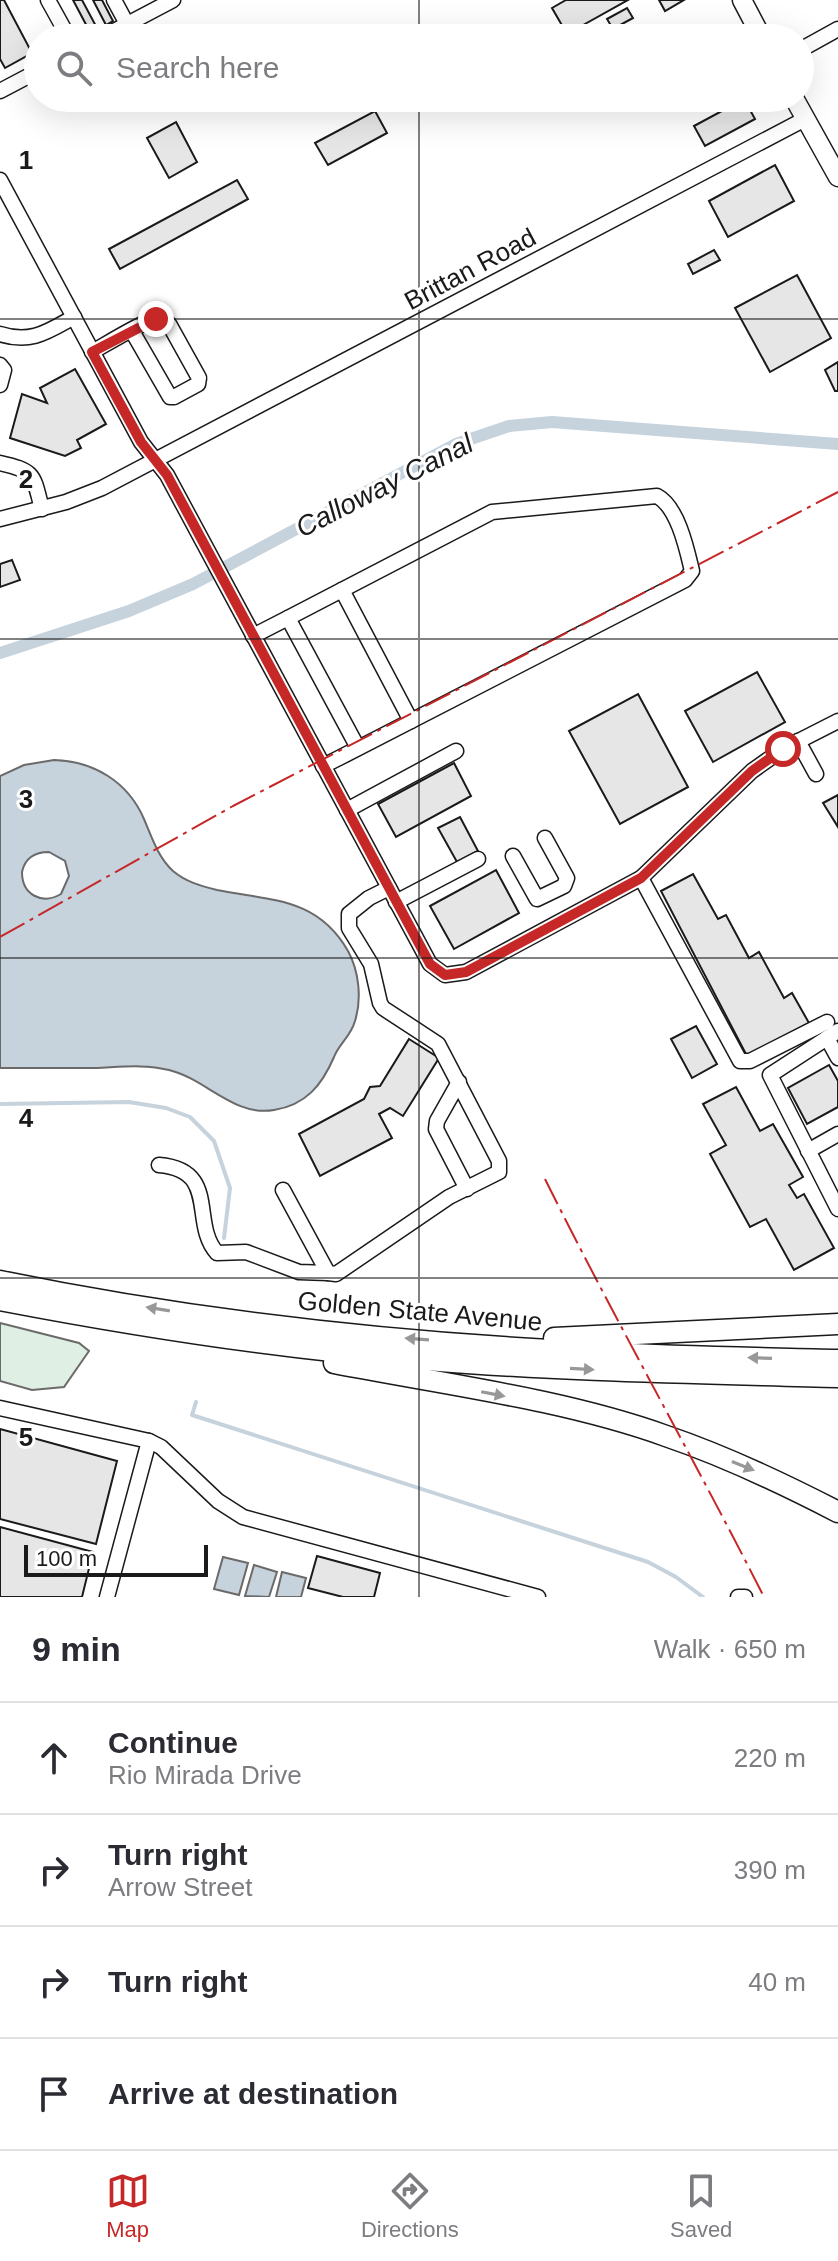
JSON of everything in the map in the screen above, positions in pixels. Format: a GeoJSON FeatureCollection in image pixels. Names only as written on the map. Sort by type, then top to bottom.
{"type":"FeatureCollection","features":[{"type":"Feature","properties":{"kind":"highway","name":"Golden State Avenue"},"geometry":{"type":"LineString","coordinates":[[0,1281],[177,1312],[454,1342],[606,1353],[838,1360]]}},
{"type":"Feature","properties":{"kind":"highway","name":"Golden State Avenue"},"geometry":{"type":"LineString","coordinates":[[0,1300],[225,1338],[348,1353],[640,1372],[838,1377]]}},
{"type":"Feature","properties":{"kind":"highway"},"geometry":{"type":"LineString","coordinates":[[454,1342],[838,1324]]}},
{"type":"Feature","properties":{"kind":"highway"},"geometry":{"type":"LineString","coordinates":[[225,1338],[295,1356],[562,1407],[621,1422],[665,1435],[746,1467],[838,1512]]}},
{"type":"Feature","properties":{"kind":"main road"},"geometry":{"type":"LineString","coordinates":[[742,0],[755,24]]}},
{"type":"Feature","properties":{"kind":"main road"},"geometry":{"type":"LineString","coordinates":[[801,112],[838,177]]}},
{"type":"Feature","properties":{"kind":"street"},"geometry":{"type":"LineString","coordinates":[[48,0],[61,24]]}},
{"type":"Feature","properties":{"kind":"street"},"geometry":{"type":"LineString","coordinates":[[114,0],[127,24],[173,0]]}},
{"type":"Feature","properties":{"kind":"street"},"geometry":{"type":"LineString","coordinates":[[814,42],[838,29]]}},
{"type":"Feature","properties":{"kind":"street"},"geometry":{"type":"LineString","coordinates":[[0,91],[24,78]]}},
{"type":"Feature","properties":{"kind":"street","name":"Brittan Road"},"geometry":{"type":"LineString","coordinates":[[0,519],[42,509],[102,488],[805,119]]}},
{"type":"Feature","properties":{"kind":"street"},"geometry":{"type":"LineString","coordinates":[[0,180],[141,442],[167,475],[214,560],[430,964],[445,975],[466,972],[641,878],[752,771],[798,741],[838,721]]}},
{"type":"Feature","properties":{"kind":"street"},"geometry":{"type":"LineString","coordinates":[[0,334],[27,339],[74,317]]}},
{"type":"Feature","properties":{"kind":"street"},"geometry":{"type":"LineString","coordinates":[[92,352],[132,331],[156,319],[169,324],[199,378],[198,384],[170,397],[132,331]]}},
{"type":"Feature","properties":{"kind":"street"},"geometry":{"type":"LineString","coordinates":[[0,365],[4,370],[0,385]]}},
{"type":"Feature","properties":{"kind":"street"},"geometry":{"type":"LineString","coordinates":[[0,463],[26,471],[34,477],[42,509]]}},
{"type":"Feature","properties":{"kind":"street"},"geometry":{"type":"LineString","coordinates":[[253,636],[500,509],[657,496],[665,501],[684,537],[692,571],[685,580],[323,766]]}},
{"type":"Feature","properties":{"kind":"street"},"geometry":{"type":"LineString","coordinates":[[342,590],[411,721]]}},
{"type":"Feature","properties":{"kind":"street"},"geometry":{"type":"LineString","coordinates":[[288,618],[358,748]]}},
{"type":"Feature","properties":{"kind":"street"},"geometry":{"type":"LineString","coordinates":[[798,741],[816,774]]}},
{"type":"Feature","properties":{"kind":"street"},"geometry":{"type":"LineString","coordinates":[[347,810],[456,751]]}},
{"type":"Feature","properties":{"kind":"street"},"geometry":{"type":"LineString","coordinates":[[513,856],[537,899],[564,886],[567,878],[545,838]]}},
{"type":"Feature","properties":{"kind":"street"},"geometry":{"type":"LineString","coordinates":[[396,902],[478,859]]}},
{"type":"Feature","properties":{"kind":"street"},"geometry":{"type":"LineString","coordinates":[[641,878],[740,1061],[750,1061],[831,1030]]}},
{"type":"Feature","properties":{"kind":"street"},"geometry":{"type":"LineString","coordinates":[[564,886],[578,912]]}},
{"type":"Feature","properties":{"kind":"street"},"geometry":{"type":"LineString","coordinates":[[159,1165],[174,1166],[191,1178],[202,1194],[208,1241],[217,1253],[246,1252],[299,1272],[336,1274],[437,1205],[499,1172],[500,1167],[438,1044],[383,1008],[371,964],[349,928],[349,914],[355,907],[389,888]]}},
{"type":"Feature","properties":{"kind":"street"},"geometry":{"type":"LineString","coordinates":[[831,1030],[838,1058]]}},
{"type":"Feature","properties":{"kind":"street"},"geometry":{"type":"LineString","coordinates":[[831,1030],[770,1075],[838,1209]]}},
{"type":"Feature","properties":{"kind":"street"},"geometry":{"type":"LineString","coordinates":[[459,1082],[437,1121],[436,1129],[467,1189]]}},
{"type":"Feature","properties":{"kind":"street"},"geometry":{"type":"LineString","coordinates":[[808,1151],[838,1134]]}},
{"type":"Feature","properties":{"kind":"street"},"geometry":{"type":"LineString","coordinates":[[283,1190],[328,1273]]}},
{"type":"Feature","properties":{"kind":"street"},"geometry":{"type":"LineString","coordinates":[[0,1408],[149,1441],[161,1447],[218,1501],[243,1517],[538,1597]]}},
{"type":"Feature","properties":{"kind":"street"},"geometry":{"type":"LineString","coordinates":[[107,1597],[149,1441]]}},
{"type":"Feature","properties":{"kind":"street"},"geometry":{"type":"LineString","coordinates":[[738,1597],[745,1597]]}},
{"type":"Feature","properties":{"kind":"green space"},"geometry":{"type":"Polygon","coordinates":[[[0,1323],[79,1343],[89,1351],[64,1387],[32,1390],[0,1381],[0,1323]]]}},
{"type":"Feature","properties":{"kind":"shaded area"},"geometry":{"type":"Polygon","coordinates":[[[54,760],[96,769],[129,794],[159,853],[178,875],[211,888],[291,904],[322,920],[336,933],[355,967],[359,994],[357,1012],[351,1031],[312,1092],[295,1104],[260,1111],[233,1103],[195,1081],[160,1068],[0,1068],[0,776],[24,765],[54,760]],[[49,852],[35,855],[23,867],[25,887],[40,898],[61,894],[69,876],[65,861],[49,852]]]}},
{"type":"Feature","properties":{"kind":"shaded area"},"geometry":{"type":"Polygon","coordinates":[[[223,1557],[248,1563],[239,1595],[214,1589],[223,1557]]]}},
{"type":"Feature","properties":{"kind":"shaded area"},"geometry":{"type":"Polygon","coordinates":[[[254,1565],[277,1572],[269,1597],[245,1596],[254,1565]]]}},
{"type":"Feature","properties":{"kind":"shaded area"},"geometry":{"type":"Polygon","coordinates":[[[282,1572],[306,1578],[301,1597],[276,1597],[282,1572]]]}},
{"type":"Feature","properties":{"kind":"building"},"geometry":{"type":"Polygon","coordinates":[[[0,0],[4,0],[24,38],[24,57],[5,68],[0,59],[0,0]]]}},
{"type":"Feature","properties":{"kind":"building"},"geometry":{"type":"Polygon","coordinates":[[[73,0],[82,0],[95,24],[86,24],[73,0]]]}},
{"type":"Feature","properties":{"kind":"building"},"geometry":{"type":"Polygon","coordinates":[[[93,0],[102,0],[113,21],[105,24],[93,0]]]}},
{"type":"Feature","properties":{"kind":"building"},"geometry":{"type":"Polygon","coordinates":[[[566,0],[628,0],[585,24],[561,24],[552,8],[566,0]]]}},
{"type":"Feature","properties":{"kind":"building"},"geometry":{"type":"Polygon","coordinates":[[[659,0],[684,0],[665,11],[659,0]]]}},
{"type":"Feature","properties":{"kind":"building"},"geometry":{"type":"Polygon","coordinates":[[[627,8],[633,18],[622,24],[610,24],[607,19],[627,8]]]}},
{"type":"Feature","properties":{"kind":"building"},"geometry":{"type":"Polygon","coordinates":[[[373,112],[387,133],[328,165],[315,143],[373,112]]]}},
{"type":"Feature","properties":{"kind":"building"},"geometry":{"type":"Polygon","coordinates":[[[720,112],[751,112],[755,119],[705,146],[694,126],[720,112]]]}},
{"type":"Feature","properties":{"kind":"building"},"geometry":{"type":"Polygon","coordinates":[[[176,122],[197,162],[169,178],[147,138],[176,122]]]}},
{"type":"Feature","properties":{"kind":"building"},"geometry":{"type":"Polygon","coordinates":[[[775,165],[794,201],[728,237],[709,201],[775,165]]]}},
{"type":"Feature","properties":{"kind":"building"},"geometry":{"type":"Polygon","coordinates":[[[237,180],[248,199],[120,269],[109,249],[237,180]]]}},
{"type":"Feature","properties":{"kind":"building"},"geometry":{"type":"Polygon","coordinates":[[[714,250],[720,260],[693,274],[688,264],[714,250]]]}},
{"type":"Feature","properties":{"kind":"building"},"geometry":{"type":"Polygon","coordinates":[[[797,275],[831,338],[770,372],[735,308],[797,275]]]}},
{"type":"Feature","properties":{"kind":"building"},"geometry":{"type":"Polygon","coordinates":[[[838,362],[838,391],[835,391],[825,370],[838,362]]]}},
{"type":"Feature","properties":{"kind":"building"},"geometry":{"type":"Polygon","coordinates":[[[75,369],[106,424],[77,440],[81,448],[65,456],[10,438],[22,394],[47,403],[40,388],[75,369]]]}},
{"type":"Feature","properties":{"kind":"building"},"geometry":{"type":"Polygon","coordinates":[[[12,560],[20,580],[0,587],[0,564],[12,560]]]}},
{"type":"Feature","properties":{"kind":"building"},"geometry":{"type":"Polygon","coordinates":[[[757,672],[785,722],[713,762],[685,711],[757,672]]]}},
{"type":"Feature","properties":{"kind":"building"},"geometry":{"type":"Polygon","coordinates":[[[638,694],[688,787],[620,824],[569,731],[638,694]]]}},
{"type":"Feature","properties":{"kind":"building"},"geometry":{"type":"Polygon","coordinates":[[[454,763],[471,796],[396,837],[378,804],[454,763]]]}},
{"type":"Feature","properties":{"kind":"building"},"geometry":{"type":"Polygon","coordinates":[[[838,795],[838,827],[823,803],[838,795]]]}},
{"type":"Feature","properties":{"kind":"building"},"geometry":{"type":"Polygon","coordinates":[[[460,817],[478,851],[457,862],[438,828],[460,817]]]}},
{"type":"Feature","properties":{"kind":"building"},"geometry":{"type":"Polygon","coordinates":[[[496,870],[519,913],[454,949],[430,906],[496,870]]]}},
{"type":"Feature","properties":{"kind":"building"},"geometry":{"type":"Polygon","coordinates":[[[693,874],[718,919],[726,915],[749,958],[759,952],[784,998],[792,993],[809,1023],[747,1056],[661,891],[693,874]]]}},
{"type":"Feature","properties":{"kind":"building"},"geometry":{"type":"Polygon","coordinates":[[[696,1026],[717,1064],[692,1078],[671,1039],[696,1026]]]}},
{"type":"Feature","properties":{"kind":"building"},"geometry":{"type":"Polygon","coordinates":[[[409,1039],[439,1058],[403,1116],[390,1108],[379,1114],[392,1138],[320,1176],[299,1134],[364,1099],[370,1087],[380,1086],[409,1039]]]}},
{"type":"Feature","properties":{"kind":"building"},"geometry":{"type":"Polygon","coordinates":[[[829,1065],[838,1081],[838,1107],[807,1124],[788,1088],[829,1065]]]}},
{"type":"Feature","properties":{"kind":"building"},"geometry":{"type":"Polygon","coordinates":[[[736,1087],[760,1131],[773,1124],[803,1177],[789,1185],[797,1198],[804,1194],[834,1248],[794,1270],[766,1219],[750,1227],[710,1154],[726,1145],[703,1104],[736,1087]]]}},
{"type":"Feature","properties":{"kind":"building"},"geometry":{"type":"Polygon","coordinates":[[[0,1429],[117,1461],[96,1544],[0,1519],[0,1429]]]}},
{"type":"Feature","properties":{"kind":"building"},"geometry":{"type":"Polygon","coordinates":[[[0,1527],[93,1552],[82,1597],[0,1597],[0,1527]]]}},
{"type":"Feature","properties":{"kind":"building"},"geometry":{"type":"Polygon","coordinates":[[[317,1556],[380,1573],[374,1597],[343,1597],[308,1588],[317,1556]]]}},
{"type":"Feature","properties":{"kind":"waterway","name":"Calloway Canal"},"geometry":{"type":"LineString","coordinates":[[0,653],[129,611],[193,584],[456,444],[509,426],[552,422],[838,444]]}},
{"type":"Feature","properties":{"kind":"waterway"},"geometry":{"type":"LineString","coordinates":[[0,1104],[129,1102],[166,1108],[190,1117],[214,1141],[230,1188],[224,1238]]}},
{"type":"Feature","properties":{"kind":"waterway"},"geometry":{"type":"LineString","coordinates":[[196,1402],[192,1415],[648,1562],[703,1597]]}},
{"type":"Feature","properties":{"kind":"power"},"geometry":{"type":"LineString","coordinates":[[0,937],[233,806],[838,492]]}},
{"type":"Feature","properties":{"kind":"power"},"geometry":{"type":"LineString","coordinates":[[545,1179],[764,1597]]}},
{"type":"Feature","properties":{"kind":"route"},"geometry":{"type":"LineString","coordinates":[[156,319],[92,352],[141,442],[167,475],[214,560],[430,964],[445,975],[466,972],[641,878],[752,771],[783,749]]}}]}
